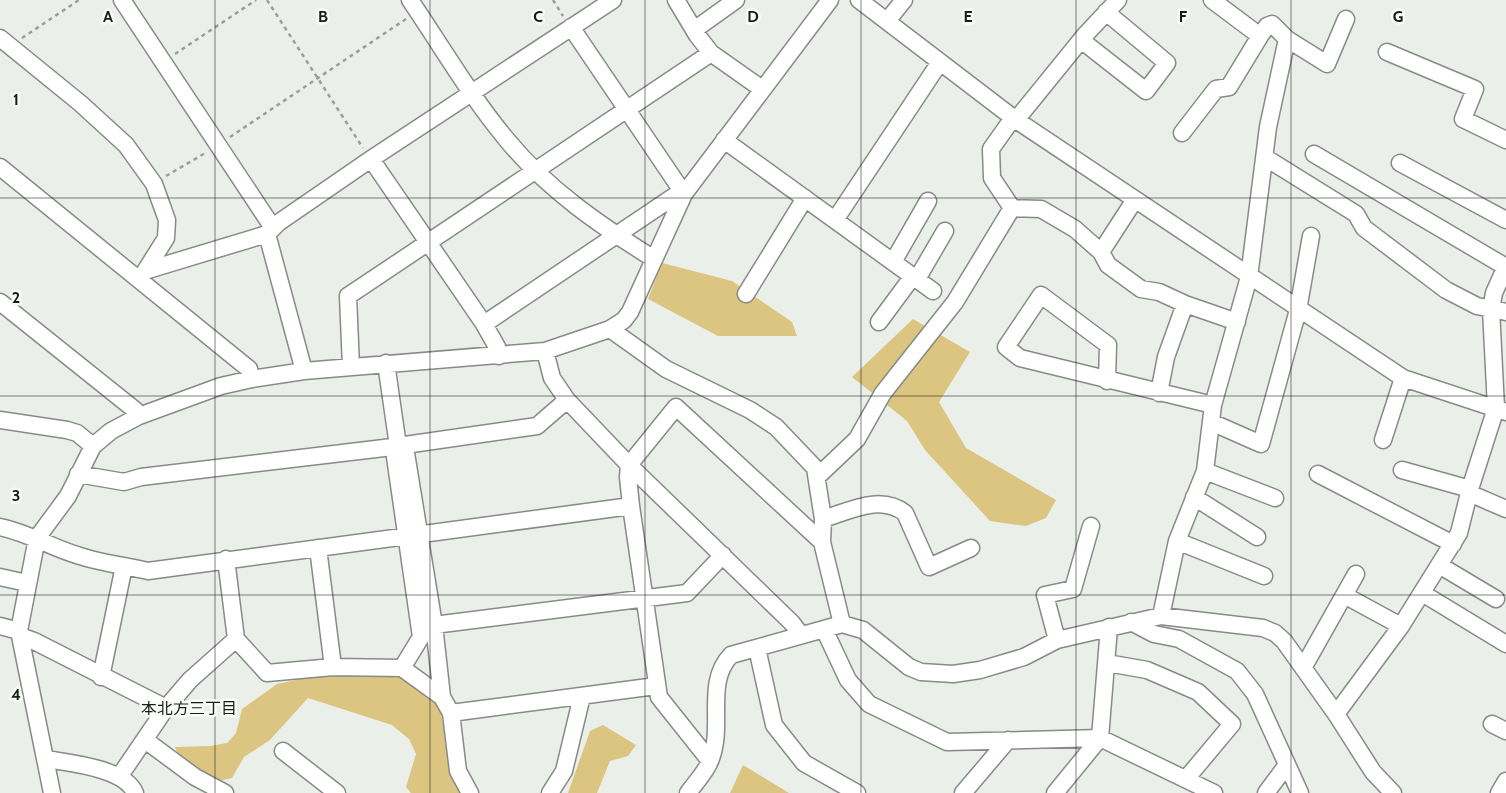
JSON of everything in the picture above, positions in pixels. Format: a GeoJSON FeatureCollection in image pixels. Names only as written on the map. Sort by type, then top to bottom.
{"type":"FeatureCollection","features":[{"type":"Feature","properties":{"kind":"street"},"geometry":{"type":"LineString","coordinates":[[122,0],[220,145],[270,231],[304,371]]}},
{"type":"Feature","properties":{"kind":"street"},"geometry":{"type":"LineString","coordinates":[[143,274],[270,231],[371,159],[613,0]]}},
{"type":"Feature","properties":{"kind":"street"},"geometry":{"type":"LineString","coordinates":[[676,0],[694,30],[711,53],[762,89]]}},
{"type":"Feature","properties":{"kind":"street"},"geometry":{"type":"LineString","coordinates":[[694,30],[736,0]]}},
{"type":"Feature","properties":{"kind":"street"},"geometry":{"type":"LineString","coordinates":[[52,793],[19,634],[27,583],[37,538],[68,496],[93,446],[111,431],[139,416],[221,386],[304,371],[545,351],[610,329],[624,320],[630,312],[683,193],[830,0]]}},
{"type":"Feature","properties":{"kind":"street"},"geometry":{"type":"LineString","coordinates":[[859,0],[1014,119],[1134,201],[1403,378],[1501,410]]}},
{"type":"Feature","properties":{"kind":"street"},"geometry":{"type":"LineString","coordinates":[[887,22],[904,0]]}},
{"type":"Feature","properties":{"kind":"street"},"geometry":{"type":"LineString","coordinates":[[1012,208],[992,178],[991,149],[1081,40],[1118,0]]}},
{"type":"Feature","properties":{"kind":"street"},"geometry":{"type":"LineString","coordinates":[[1212,0],[1260,36]]}},
{"type":"Feature","properties":{"kind":"street"},"geometry":{"type":"LineString","coordinates":[[414,6],[472,92],[508,141],[535,170],[572,203],[615,235],[654,259]]}},
{"type":"Feature","properties":{"kind":"street"},"geometry":{"type":"LineString","coordinates":[[1081,40],[1146,91],[1167,63],[1106,12]]}},
{"type":"Feature","properties":{"kind":"street"},"geometry":{"type":"LineString","coordinates":[[1182,133],[1216,89],[1229,88],[1267,26],[1272,24],[1288,39],[1328,64],[1346,19]]}},
{"type":"Feature","properties":{"kind":"street"},"geometry":{"type":"LineString","coordinates":[[571,28],[628,109],[683,193]]}},
{"type":"Feature","properties":{"kind":"street"},"geometry":{"type":"LineString","coordinates":[[1161,616],[1177,541],[1205,471],[1213,405],[1250,277],[1270,118],[1288,39]]}},
{"type":"Feature","properties":{"kind":"street"},"geometry":{"type":"LineString","coordinates":[[5,42],[80,103],[126,145],[154,184],[167,220],[166,238],[143,274]]}},
{"type":"Feature","properties":{"kind":"street"},"geometry":{"type":"LineString","coordinates":[[1387,52],[1475,88],[1463,119],[1506,140]]}},
{"type":"Feature","properties":{"kind":"street"},"geometry":{"type":"LineString","coordinates":[[351,367],[348,296],[711,53]]}},
{"type":"Feature","properties":{"kind":"street"},"geometry":{"type":"LineString","coordinates":[[835,220],[940,62]]}},
{"type":"Feature","properties":{"kind":"street"},"geometry":{"type":"LineString","coordinates":[[724,140],[933,291]]}},
{"type":"Feature","properties":{"kind":"street"},"geometry":{"type":"LineString","coordinates":[[1314,154],[1506,266],[1494,293],[1499,310],[1501,410],[1469,491],[1458,533],[1401,626],[1336,714]]}},
{"type":"Feature","properties":{"kind":"street"},"geometry":{"type":"LineString","coordinates":[[1266,158],[1356,214],[1364,228],[1446,290],[1477,306],[1499,310]]}},
{"type":"Feature","properties":{"kind":"street"},"geometry":{"type":"LineString","coordinates":[[371,159],[484,324],[497,347],[499,356]]}},
{"type":"Feature","properties":{"kind":"street"},"geometry":{"type":"LineString","coordinates":[[1400,163],[1506,220]]}},
{"type":"Feature","properties":{"kind":"street"},"geometry":{"type":"LineString","coordinates":[[0,167],[143,274],[249,369],[252,379]]}},
{"type":"Feature","properties":{"kind":"street"},"geometry":{"type":"LineString","coordinates":[[484,324],[615,235],[683,193]]}},
{"type":"Feature","properties":{"kind":"street"},"geometry":{"type":"LineString","coordinates":[[746,294],[805,198]]}},
{"type":"Feature","properties":{"kind":"street"},"geometry":{"type":"LineString","coordinates":[[893,262],[928,201]]}},
{"type":"Feature","properties":{"kind":"street"},"geometry":{"type":"LineString","coordinates":[[1101,252],[1134,201]]}},
{"type":"Feature","properties":{"kind":"street"},"geometry":{"type":"LineString","coordinates":[[1012,208],[1040,209],[1075,229],[1101,252],[1108,265],[1141,289],[1159,292],[1186,304],[1237,322]]}},
{"type":"Feature","properties":{"kind":"street"},"geometry":{"type":"LineString","coordinates":[[817,478],[857,439],[883,393],[955,302],[1012,208]]}},
{"type":"Feature","properties":{"kind":"street"},"geometry":{"type":"LineString","coordinates":[[879,322],[915,278],[945,232]]}},
{"type":"Feature","properties":{"kind":"street"},"geometry":{"type":"LineString","coordinates":[[1211,422],[1261,444],[1298,310],[1311,236]]}},
{"type":"Feature","properties":{"kind":"street"},"geometry":{"type":"LineString","coordinates":[[1107,381],[1108,345],[1041,296],[1006,347],[1020,358],[1107,381],[1213,405]]}},
{"type":"Feature","properties":{"kind":"street"},"geometry":{"type":"LineString","coordinates":[[0,302],[135,410],[139,416]]}},
{"type":"Feature","properties":{"kind":"street"},"geometry":{"type":"LineString","coordinates":[[1159,393],[1166,358],[1186,304]]}},
{"type":"Feature","properties":{"kind":"street"},"geometry":{"type":"LineString","coordinates":[[610,329],[666,369],[750,410],[776,427],[815,468],[823,518],[822,542],[842,624]]}},
{"type":"Feature","properties":{"kind":"street"},"geometry":{"type":"LineString","coordinates":[[545,351],[552,378],[567,400],[629,465],[792,623],[801,635]]}},
{"type":"Feature","properties":{"kind":"street"},"geometry":{"type":"LineString","coordinates":[[386,363],[398,446],[406,453],[421,636],[402,668]]}},
{"type":"Feature","properties":{"kind":"street"},"geometry":{"type":"LineString","coordinates":[[1383,440],[1403,378]]}},
{"type":"Feature","properties":{"kind":"street"},"geometry":{"type":"LineString","coordinates":[[78,474],[124,482],[537,426],[567,400]]}},
{"type":"Feature","properties":{"kind":"street"},"geometry":{"type":"LineString","coordinates":[[710,761],[659,697],[631,506],[628,476],[629,465],[676,406],[822,542]]}},
{"type":"Feature","properties":{"kind":"street"},"geometry":{"type":"LineString","coordinates":[[0,420],[67,430],[77,434],[93,446]]}},
{"type":"Feature","properties":{"kind":"street"},"geometry":{"type":"LineString","coordinates":[[1402,470],[1469,491],[1506,509]]}},
{"type":"Feature","properties":{"kind":"street"},"geometry":{"type":"LineString","coordinates":[[1205,471],[1276,498]]}},
{"type":"Feature","properties":{"kind":"street"},"geometry":{"type":"LineString","coordinates":[[1318,474],[1453,544]]}},
{"type":"Feature","properties":{"kind":"street"},"geometry":{"type":"LineString","coordinates":[[1194,498],[1257,537]]}},
{"type":"Feature","properties":{"kind":"street"},"geometry":{"type":"LineString","coordinates":[[823,518],[883,503],[897,507],[905,513],[929,568],[964,556]]}},
{"type":"Feature","properties":{"kind":"street"},"geometry":{"type":"LineString","coordinates":[[0,528],[37,538],[51,546],[81,556],[148,571],[631,506]]}},
{"type":"Feature","properties":{"kind":"street"},"geometry":{"type":"LineString","coordinates":[[1057,640],[1045,595],[1073,589],[1090,526]]}},
{"type":"Feature","properties":{"kind":"street"},"geometry":{"type":"LineString","coordinates":[[414,536],[434,625],[442,697],[451,713],[458,771],[470,793]]}},
{"type":"Feature","properties":{"kind":"street"},"geometry":{"type":"LineString","coordinates":[[1177,541],[1264,576]]}},
{"type":"Feature","properties":{"kind":"street"},"geometry":{"type":"LineString","coordinates":[[318,548],[333,667]]}},
{"type":"Feature","properties":{"kind":"street"},"geometry":{"type":"LineString","coordinates":[[434,625],[687,593],[723,555]]}},
{"type":"Feature","properties":{"kind":"street"},"geometry":{"type":"LineString","coordinates":[[226,559],[236,639],[266,674],[333,667],[402,668],[442,697]]}},
{"type":"Feature","properties":{"kind":"street"},"geometry":{"type":"LineString","coordinates":[[1440,565],[1496,599]]}},
{"type":"Feature","properties":{"kind":"street"},"geometry":{"type":"LineString","coordinates":[[101,677],[124,566]]}},
{"type":"Feature","properties":{"kind":"street"},"geometry":{"type":"LineString","coordinates":[[1303,668],[1356,574]]}},
{"type":"Feature","properties":{"kind":"street"},"geometry":{"type":"LineString","coordinates":[[0,577],[27,583]]}},
{"type":"Feature","properties":{"kind":"street"},"geometry":{"type":"LineString","coordinates":[[1422,593],[1506,644]]}},
{"type":"Feature","properties":{"kind":"street"},"geometry":{"type":"LineString","coordinates":[[1344,595],[1401,626]]}},
{"type":"Feature","properties":{"kind":"street"},"geometry":{"type":"LineString","coordinates":[[688,793],[710,761],[717,732],[717,682],[722,665],[731,656],[842,624],[863,630],[909,667],[921,672],[953,674],[980,670],[1024,657],[1057,640],[1161,616],[1263,628],[1275,633],[1284,641],[1336,714],[1373,772],[1393,793]]}},
{"type":"Feature","properties":{"kind":"street"},"geometry":{"type":"LineString","coordinates":[[1130,622],[1154,634],[1179,638],[1237,670],[1255,694],[1286,766],[1300,793]]}},
{"type":"Feature","properties":{"kind":"street"},"geometry":{"type":"LineString","coordinates":[[0,626],[34,641],[101,677],[166,708]]}},
{"type":"Feature","properties":{"kind":"street"},"geometry":{"type":"LineString","coordinates":[[1055,793],[1100,738],[1109,627]]}},
{"type":"Feature","properties":{"kind":"street"},"geometry":{"type":"LineString","coordinates":[[824,628],[848,680],[869,704],[947,742],[1100,738],[1214,793]]}},
{"type":"Feature","properties":{"kind":"street"},"geometry":{"type":"LineString","coordinates":[[119,777],[166,708],[190,680],[236,639]]}},
{"type":"Feature","properties":{"kind":"street"},"geometry":{"type":"LineString","coordinates":[[757,648],[774,726],[804,763],[857,793]]}},
{"type":"Feature","properties":{"kind":"street"},"geometry":{"type":"LineString","coordinates":[[1107,663],[1147,670],[1198,692],[1232,724],[1186,779]]}},
{"type":"Feature","properties":{"kind":"street"},"geometry":{"type":"LineString","coordinates":[[451,713],[656,686]]}},
{"type":"Feature","properties":{"kind":"street"},"geometry":{"type":"LineString","coordinates":[[550,793],[564,771],[582,696]]}},
{"type":"Feature","properties":{"kind":"street"},"geometry":{"type":"LineString","coordinates":[[145,740],[195,776],[225,793]]}},
{"type":"Feature","properties":{"kind":"street"},"geometry":{"type":"LineString","coordinates":[[963,793],[1008,740]]}},
{"type":"Feature","properties":{"kind":"street"},"geometry":{"type":"LineString","coordinates":[[283,751],[337,793]]}},
{"type":"Feature","properties":{"kind":"street"},"geometry":{"type":"LineString","coordinates":[[46,759],[93,768],[119,777],[133,788],[135,793]]}},
{"type":"Feature","properties":{"kind":"street"},"geometry":{"type":"LineString","coordinates":[[1266,793],[1286,766]]}},
{"type":"Feature","properties":{"kind":"street"},"geometry":{"type":"LineString","coordinates":[[1499,793],[1506,781]]}},
{"type":"Feature","properties":{"kind":"path"},"geometry":{"type":"LineString","coordinates":[[5,42],[79,0]]}},
{"type":"Feature","properties":{"kind":"path"},"geometry":{"type":"LineString","coordinates":[[164,62],[256,0]]}},
{"type":"Feature","properties":{"kind":"path"},"geometry":{"type":"LineString","coordinates":[[267,0],[316,78],[371,159]]}},
{"type":"Feature","properties":{"kind":"path"},"geometry":{"type":"LineString","coordinates":[[154,184],[220,145],[414,6]]}},
{"type":"Feature","properties":{"kind":"shaded area"},"geometry":{"type":"Polygon","coordinates":[[[662,263],[732,281],[792,322],[797,336],[718,336],[648,299],[662,263]]]}},
{"type":"Feature","properties":{"kind":"shaded area"},"geometry":{"type":"Polygon","coordinates":[[[913,319],[970,352],[939,402],[966,448],[1056,500],[1046,518],[1026,526],[990,521],[925,450],[907,421],[852,377],[913,319]]]}},
{"type":"Feature","properties":{"kind":"shaded area"},"geometry":{"type":"Polygon","coordinates":[[[324,674],[400,676],[440,707],[451,773],[463,793],[411,793],[406,787],[416,754],[409,739],[392,725],[308,698],[270,740],[244,757],[232,778],[214,782],[179,757],[175,747],[210,746],[227,743],[236,733],[242,709],[277,684],[324,674]]]}},
{"type":"Feature","properties":{"kind":"shaded area"},"geometry":{"type":"Polygon","coordinates":[[[603,725],[636,745],[628,756],[610,761],[597,793],[568,793],[590,731],[603,725]]]}},
{"type":"Feature","properties":{"kind":"shaded area"},"geometry":{"type":"Polygon","coordinates":[[[743,765],[789,793],[730,793],[743,765]]]}},
{"type":"Feature","properties":{"kind":"district","name":"本北方三丁目"},"geometry":{"type":"Point","coordinates":[189,708]}}]}
